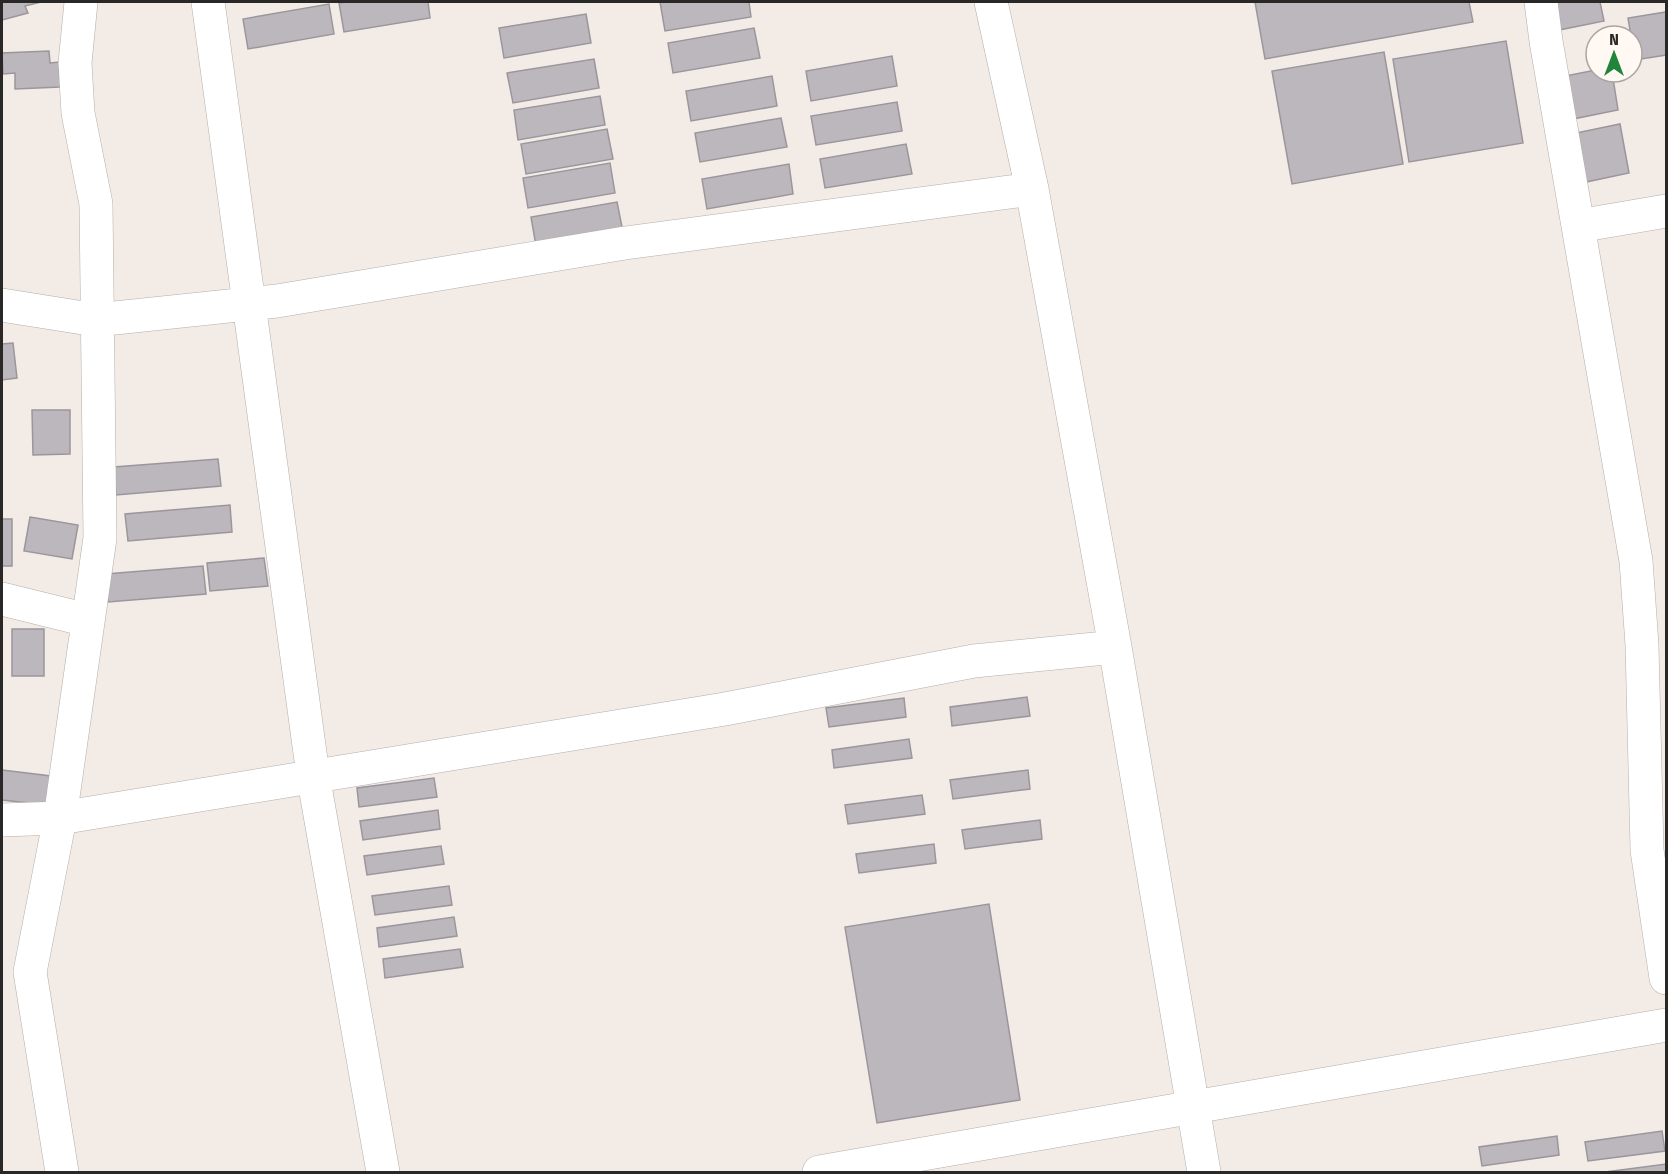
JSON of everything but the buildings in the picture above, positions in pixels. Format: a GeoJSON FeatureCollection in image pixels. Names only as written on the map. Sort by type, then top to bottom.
{"type":"FeatureCollection","features":[{"type":"Feature","properties":{"kind":"street"},"geometry":{"type":"LineString","coordinates":[[62,1173],[30,972],[60,818],[100,538],[96,204],[78,113],[75,63],[81,2]]}},
{"type":"Feature","properties":{"kind":"street"},"geometry":{"type":"LineString","coordinates":[[208,2],[313,775],[383,1173]]}},
{"type":"Feature","properties":{"kind":"street"},"geometry":{"type":"LineString","coordinates":[[992,2],[1032,189],[1115,647],[1204,1173]]}},
{"type":"Feature","properties":{"kind":"street"},"geometry":{"type":"LineString","coordinates":[[1541,2],[1636,561],[1641,616],[1647,850],[1666,978]]}},
{"type":"Feature","properties":{"kind":"street"},"geometry":{"type":"LineString","coordinates":[[2,305],[96,320],[250,303],[625,243],[1032,189]]}},
{"type":"Feature","properties":{"kind":"street"},"geometry":{"type":"LineString","coordinates":[[1578,226],[1666,211]]}},
{"type":"Feature","properties":{"kind":"street"},"geometry":{"type":"LineString","coordinates":[[2,599],[87,620]]}},
{"type":"Feature","properties":{"kind":"street"},"geometry":{"type":"LineString","coordinates":[[2,820],[60,818],[725,709],[974,661],[1115,647]]}},
{"type":"Feature","properties":{"kind":"street"},"geometry":{"type":"LineString","coordinates":[[819,1173],[1666,1025]]}}]}
